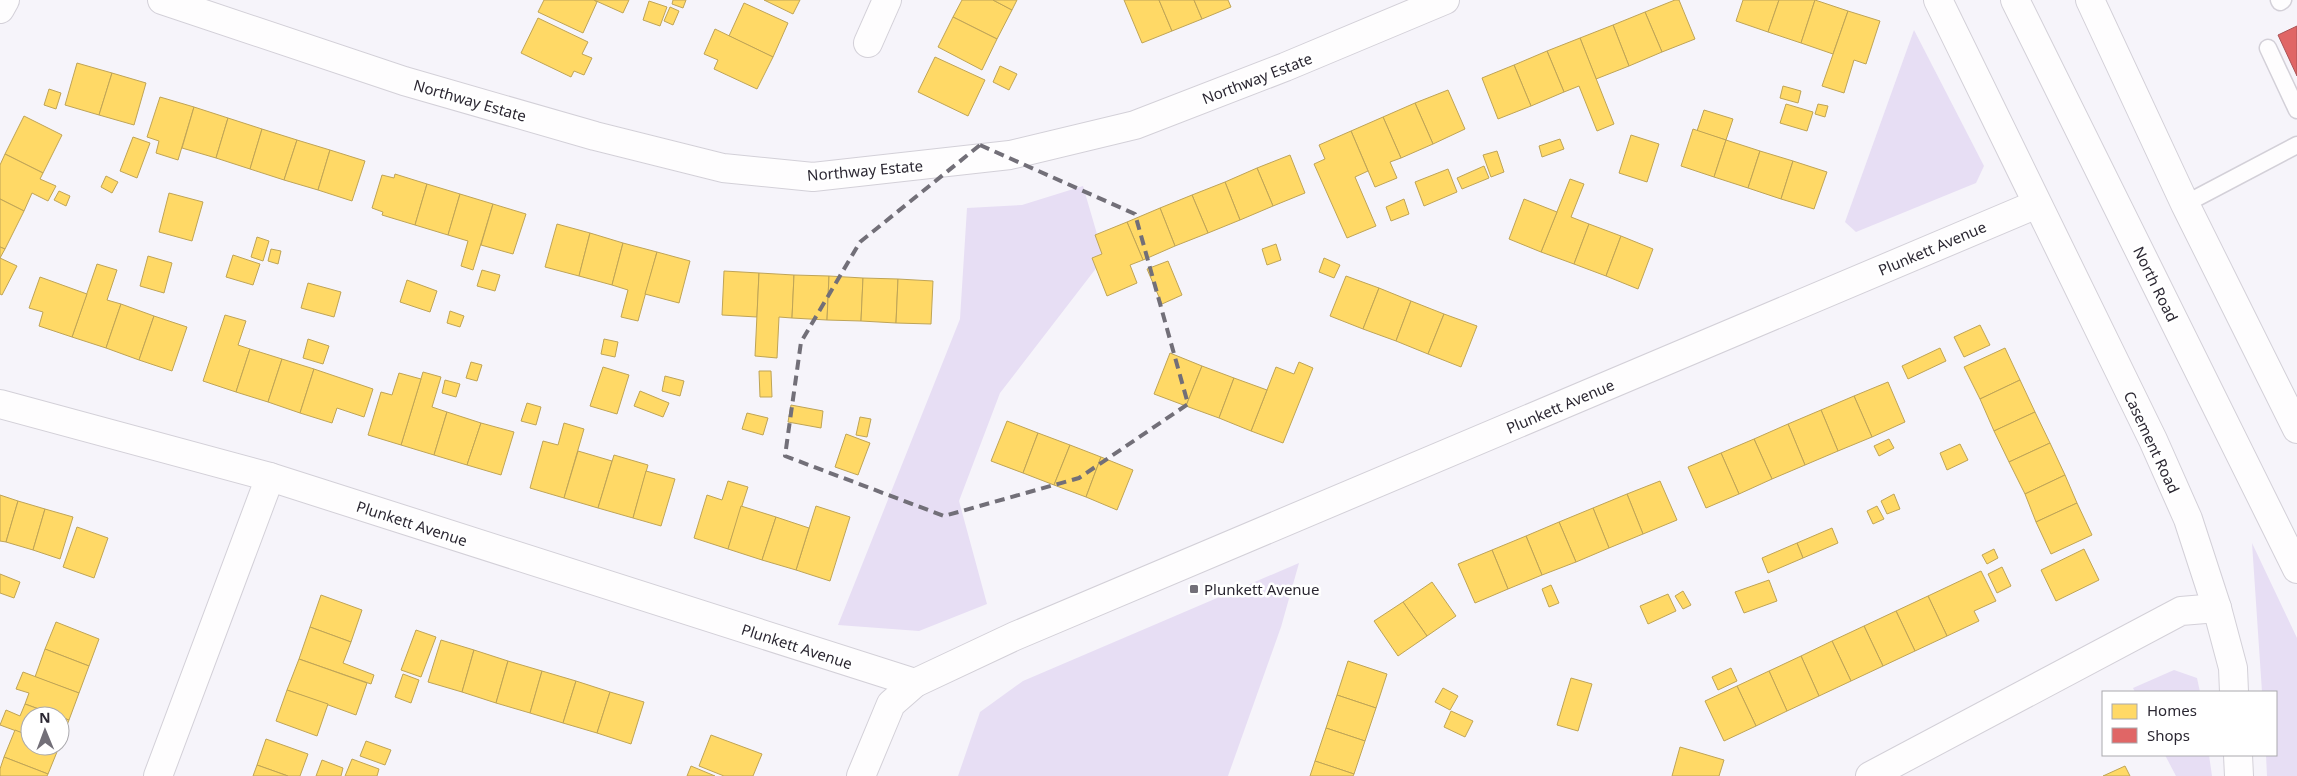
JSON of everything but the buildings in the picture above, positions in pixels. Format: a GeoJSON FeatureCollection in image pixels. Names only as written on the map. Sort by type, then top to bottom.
{"type":"FeatureCollection","features":[{"type":"Feature","properties":{"kind":"street"},"geometry":{"type":"LineString","coordinates":[[0,9],[5,0]]}},
{"type":"Feature","properties":{"kind":"street","name":"Northway Estate"},"geometry":{"type":"LineString","coordinates":[[162,0],[404,81],[595,136],[723,168],[813,177],[1010,155],[1134,125],[1285,67],[1445,0]]}},
{"type":"Feature","properties":{"kind":"street"},"geometry":{"type":"LineString","coordinates":[[868,44],[887,0]]}},
{"type":"Feature","properties":{"kind":"street","name":"Casement Road"},"geometry":{"type":"LineString","coordinates":[[1938,0],[2153,440],[2188,519],[2217,608],[2233,668],[2234,691]]}},
{"type":"Feature","properties":{"kind":"street","name":"North Road"},"geometry":{"type":"LineString","coordinates":[[2015,0],[2297,568]]}},
{"type":"Feature","properties":{"kind":"street"},"geometry":{"type":"LineString","coordinates":[[2090,0],[2185,204],[2297,429]]}},
{"type":"Feature","properties":{"kind":"street","name":"Plunkett Avenue"},"geometry":{"type":"LineString","coordinates":[[0,404],[270,477],[915,683],[1015,636],[2037,204]]}},
{"type":"Feature","properties":{"kind":"street"},"geometry":{"type":"LineString","coordinates":[[158,776],[270,477]]}},
{"type":"Feature","properties":{"kind":"street"},"geometry":{"type":"LineString","coordinates":[[1870,776],[2181,611],[2217,608]]}},
{"type":"Feature","properties":{"kind":"street"},"geometry":{"type":"LineString","coordinates":[[861,776],[890,704],[915,683]]}},
{"type":"Feature","properties":{"kind":"street"},"geometry":{"type":"LineString","coordinates":[[2238,756],[2239,776]]}},
{"type":"Feature","properties":{"kind":"lane"},"geometry":{"type":"LineString","coordinates":[[2279,0],[2280,2],[2283,0]]}},
{"type":"Feature","properties":{"kind":"lane"},"geometry":{"type":"LineString","coordinates":[[2268,48],[2297,110]]}},
{"type":"Feature","properties":{"kind":"lane"},"geometry":{"type":"LineString","coordinates":[[2185,204],[2297,145]]}},
{"type":"Feature","properties":{"kind":"highlighted area"},"geometry":{"type":"Polygon","coordinates":[[[980,145],[1135,214],[1188,404],[1079,478],[944,516],[785,456],[801,342],[860,242],[980,145]]]}},
{"type":"Feature","properties":{"kind":"shaded area"},"geometry":{"type":"Polygon","coordinates":[[[1914,30],[1984,166],[1976,183],[1856,232],[1845,222],[1914,30]]]}},
{"type":"Feature","properties":{"kind":"shaded area"},"geometry":{"type":"Polygon","coordinates":[[[1083,186],[1104,258],[1000,393],[959,501],[987,604],[919,631],[838,625],[960,319],[967,208],[1022,205],[1083,186]]]}},
{"type":"Feature","properties":{"kind":"shaded area"},"geometry":{"type":"Polygon","coordinates":[[[2252,543],[2297,638],[2297,776],[2267,776],[2266,756],[2277,756],[2277,691],[2262,691],[2252,543]]]}},
{"type":"Feature","properties":{"kind":"shaded area"},"geometry":{"type":"Polygon","coordinates":[[[1299,563],[1281,627],[1228,776],[958,776],[980,712],[1023,681],[1299,563]]]}},
{"type":"Feature","properties":{"kind":"shaded area"},"geometry":{"type":"Polygon","coordinates":[[[2174,670],[2197,678],[2200,691],[2134,691],[2133,688],[2174,670]]]}},
{"type":"Feature","properties":{"kind":"shaded area"},"geometry":{"type":"Polygon","coordinates":[[[2166,756],[2209,756],[2212,776],[2176,776],[2166,756]]]}},
{"type":"Feature","properties":{"kind":"place","name":"Plunkett Avenue"},"geometry":{"type":"Point","coordinates":[1194,589]}}]}
